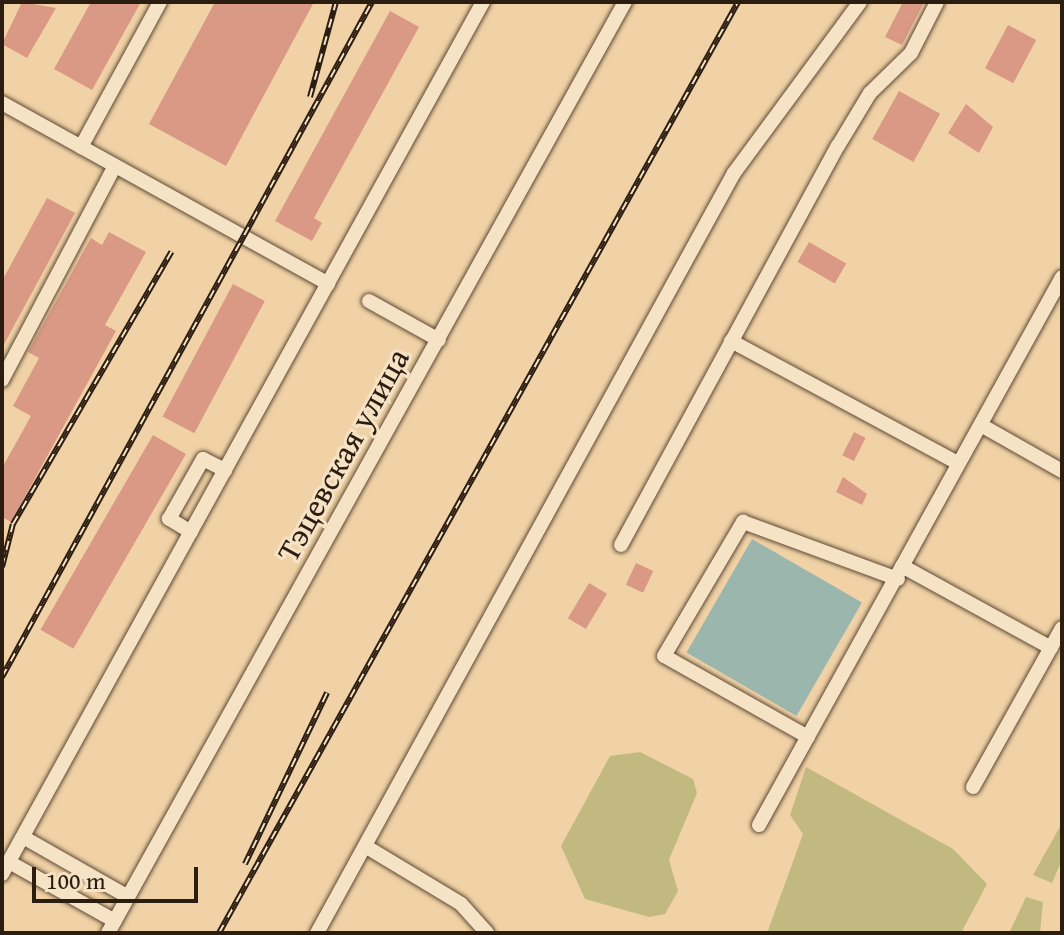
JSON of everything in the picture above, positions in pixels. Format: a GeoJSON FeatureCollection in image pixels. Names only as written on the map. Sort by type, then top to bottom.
{"type":"FeatureCollection","features":[{"type":"Feature","properties":{"kind":"street"},"geometry":{"type":"LineString","coordinates":[[81,147],[160,2]]}},
{"type":"Feature","properties":{"kind":"street"},"geometry":{"type":"LineString","coordinates":[[111,927],[71,897],[7,859],[23,837],[483,2]]}},
{"type":"Feature","properties":{"kind":"street","name":"Тэцевская улица"},"geometry":{"type":"LineString","coordinates":[[111,927],[625,2]]}},
{"type":"Feature","properties":{"kind":"street"},"geometry":{"type":"LineString","coordinates":[[317,933],[734,173],[860,2]]}},
{"type":"Feature","properties":{"kind":"street"},"geometry":{"type":"LineString","coordinates":[[621,545],[870,93],[911,53],[937,2]]}},
{"type":"Feature","properties":{"kind":"street"},"geometry":{"type":"LineString","coordinates":[[2,103],[328,284]]}},
{"type":"Feature","properties":{"kind":"street"},"geometry":{"type":"LineString","coordinates":[[2,380],[115,166]]}},
{"type":"Feature","properties":{"kind":"street"},"geometry":{"type":"LineString","coordinates":[[759,825],[900,572],[956,462],[981,425],[1061,281]]}},
{"type":"Feature","properties":{"kind":"street"},"geometry":{"type":"LineString","coordinates":[[369,301],[439,340]]}},
{"type":"Feature","properties":{"kind":"street"},"geometry":{"type":"LineString","coordinates":[[731,341],[956,462]]}},
{"type":"Feature","properties":{"kind":"street"},"geometry":{"type":"LineString","coordinates":[[981,425],[1062,471]]}},
{"type":"Feature","properties":{"kind":"street"},"geometry":{"type":"LineString","coordinates":[[191,532],[169,519],[203,459],[225,470]]}},
{"type":"Feature","properties":{"kind":"street"},"geometry":{"type":"LineString","coordinates":[[808,737],[664,656],[743,522],[900,572],[1051,648]]}},
{"type":"Feature","properties":{"kind":"street"},"geometry":{"type":"LineString","coordinates":[[973,787],[1062,628]]}},
{"type":"Feature","properties":{"kind":"street"},"geometry":{"type":"LineString","coordinates":[[23,837],[128,897]]}},
{"type":"Feature","properties":{"kind":"street"},"geometry":{"type":"LineString","coordinates":[[365,846],[461,904],[487,933]]}},
{"type":"Feature","properties":{"kind":"street"},"geometry":{"type":"LineString","coordinates":[[71,897],[85,873]]}},
{"type":"Feature","properties":{"kind":"shaded area"},"geometry":{"type":"Polygon","coordinates":[[[640,752],[693,779],[697,793],[669,860],[678,891],[665,914],[649,917],[585,899],[561,846],[610,756],[640,752]]]}},
{"type":"Feature","properties":{"kind":"shaded area"},"geometry":{"type":"Polygon","coordinates":[[[806,767],[953,849],[987,884],[961,933],[767,933],[803,834],[790,815],[806,767]]]}},
{"type":"Feature","properties":{"kind":"shaded area"},"geometry":{"type":"Polygon","coordinates":[[[1062,823],[1062,860],[1052,883],[1033,875],[1062,823]]]}},
{"type":"Feature","properties":{"kind":"shaded area"},"geometry":{"type":"Polygon","coordinates":[[[1026,897],[1043,902],[1040,933],[1009,933],[1026,897]]]}},
{"type":"Feature","properties":{"kind":"water"},"geometry":{"type":"Polygon","coordinates":[[[752,539],[862,602],[796,716],[686,652],[752,539]]]}},
{"type":"Feature","properties":{"kind":"building"},"geometry":{"type":"Polygon","coordinates":[[[22,2],[56,8],[27,58],[2,44],[22,2]]]}},
{"type":"Feature","properties":{"kind":"building"},"geometry":{"type":"Polygon","coordinates":[[[91,2],[141,2],[92,90],[54,69],[91,2]]]}},
{"type":"Feature","properties":{"kind":"building"},"geometry":{"type":"Polygon","coordinates":[[[215,2],[314,2],[226,166],[149,124],[215,2]]]}},
{"type":"Feature","properties":{"kind":"building"},"geometry":{"type":"Polygon","coordinates":[[[903,2],[924,2],[902,45],[885,37],[903,2]]]}},
{"type":"Feature","properties":{"kind":"building"},"geometry":{"type":"Polygon","coordinates":[[[390,11],[419,27],[314,218],[322,223],[312,241],[275,221],[390,11]]]}},
{"type":"Feature","properties":{"kind":"building"},"geometry":{"type":"Polygon","coordinates":[[[1008,25],[1036,40],[1013,83],[985,68],[1008,25]]]}},
{"type":"Feature","properties":{"kind":"building"},"geometry":{"type":"Polygon","coordinates":[[[899,91],[940,114],[913,162],[872,139],[899,91]]]}},
{"type":"Feature","properties":{"kind":"building"},"geometry":{"type":"Polygon","coordinates":[[[966,104],[993,127],[979,153],[948,133],[966,104]]]}},
{"type":"Feature","properties":{"kind":"building"},"geometry":{"type":"Polygon","coordinates":[[[47,198],[75,213],[2,348],[2,281],[47,198]]]}},
{"type":"Feature","properties":{"kind":"building"},"geometry":{"type":"Polygon","coordinates":[[[109,232],[146,252],[105,325],[116,331],[11,522],[2,517],[2,468],[31,416],[13,406],[39,358],[28,352],[91,238],[102,245],[109,232]]]}},
{"type":"Feature","properties":{"kind":"building"},"geometry":{"type":"Polygon","coordinates":[[[809,242],[846,264],[835,283],[798,262],[809,242]]]}},
{"type":"Feature","properties":{"kind":"building"},"geometry":{"type":"Polygon","coordinates":[[[233,284],[265,301],[194,433],[163,416],[233,284]]]}},
{"type":"Feature","properties":{"kind":"building"},"geometry":{"type":"Polygon","coordinates":[[[854,432],[866,438],[854,461],[842,455],[854,432]]]}},
{"type":"Feature","properties":{"kind":"building"},"geometry":{"type":"Polygon","coordinates":[[[153,435],[186,454],[73,649],[41,630],[153,435]]]}},
{"type":"Feature","properties":{"kind":"building"},"geometry":{"type":"Polygon","coordinates":[[[843,477],[867,494],[862,505],[836,492],[843,477]]]}},
{"type":"Feature","properties":{"kind":"building"},"geometry":{"type":"Polygon","coordinates":[[[636,563],[653,571],[643,593],[626,585],[636,563]]]}},
{"type":"Feature","properties":{"kind":"building"},"geometry":{"type":"Polygon","coordinates":[[[589,583],[607,594],[586,629],[568,618],[589,583]]]}},
{"type":"Feature","properties":{"kind":"railway"},"geometry":{"type":"LineString","coordinates":[[310,97],[336,2]]}},
{"type":"Feature","properties":{"kind":"railway"},"geometry":{"type":"LineString","coordinates":[[2,677],[372,2]]}},
{"type":"Feature","properties":{"kind":"railway"},"geometry":{"type":"LineString","coordinates":[[219,933],[738,2]]}},
{"type":"Feature","properties":{"kind":"railway"},"geometry":{"type":"LineString","coordinates":[[2,567],[13,524],[171,252]]}},
{"type":"Feature","properties":{"kind":"railway"},"geometry":{"type":"LineString","coordinates":[[245,864],[327,693]]}}]}
